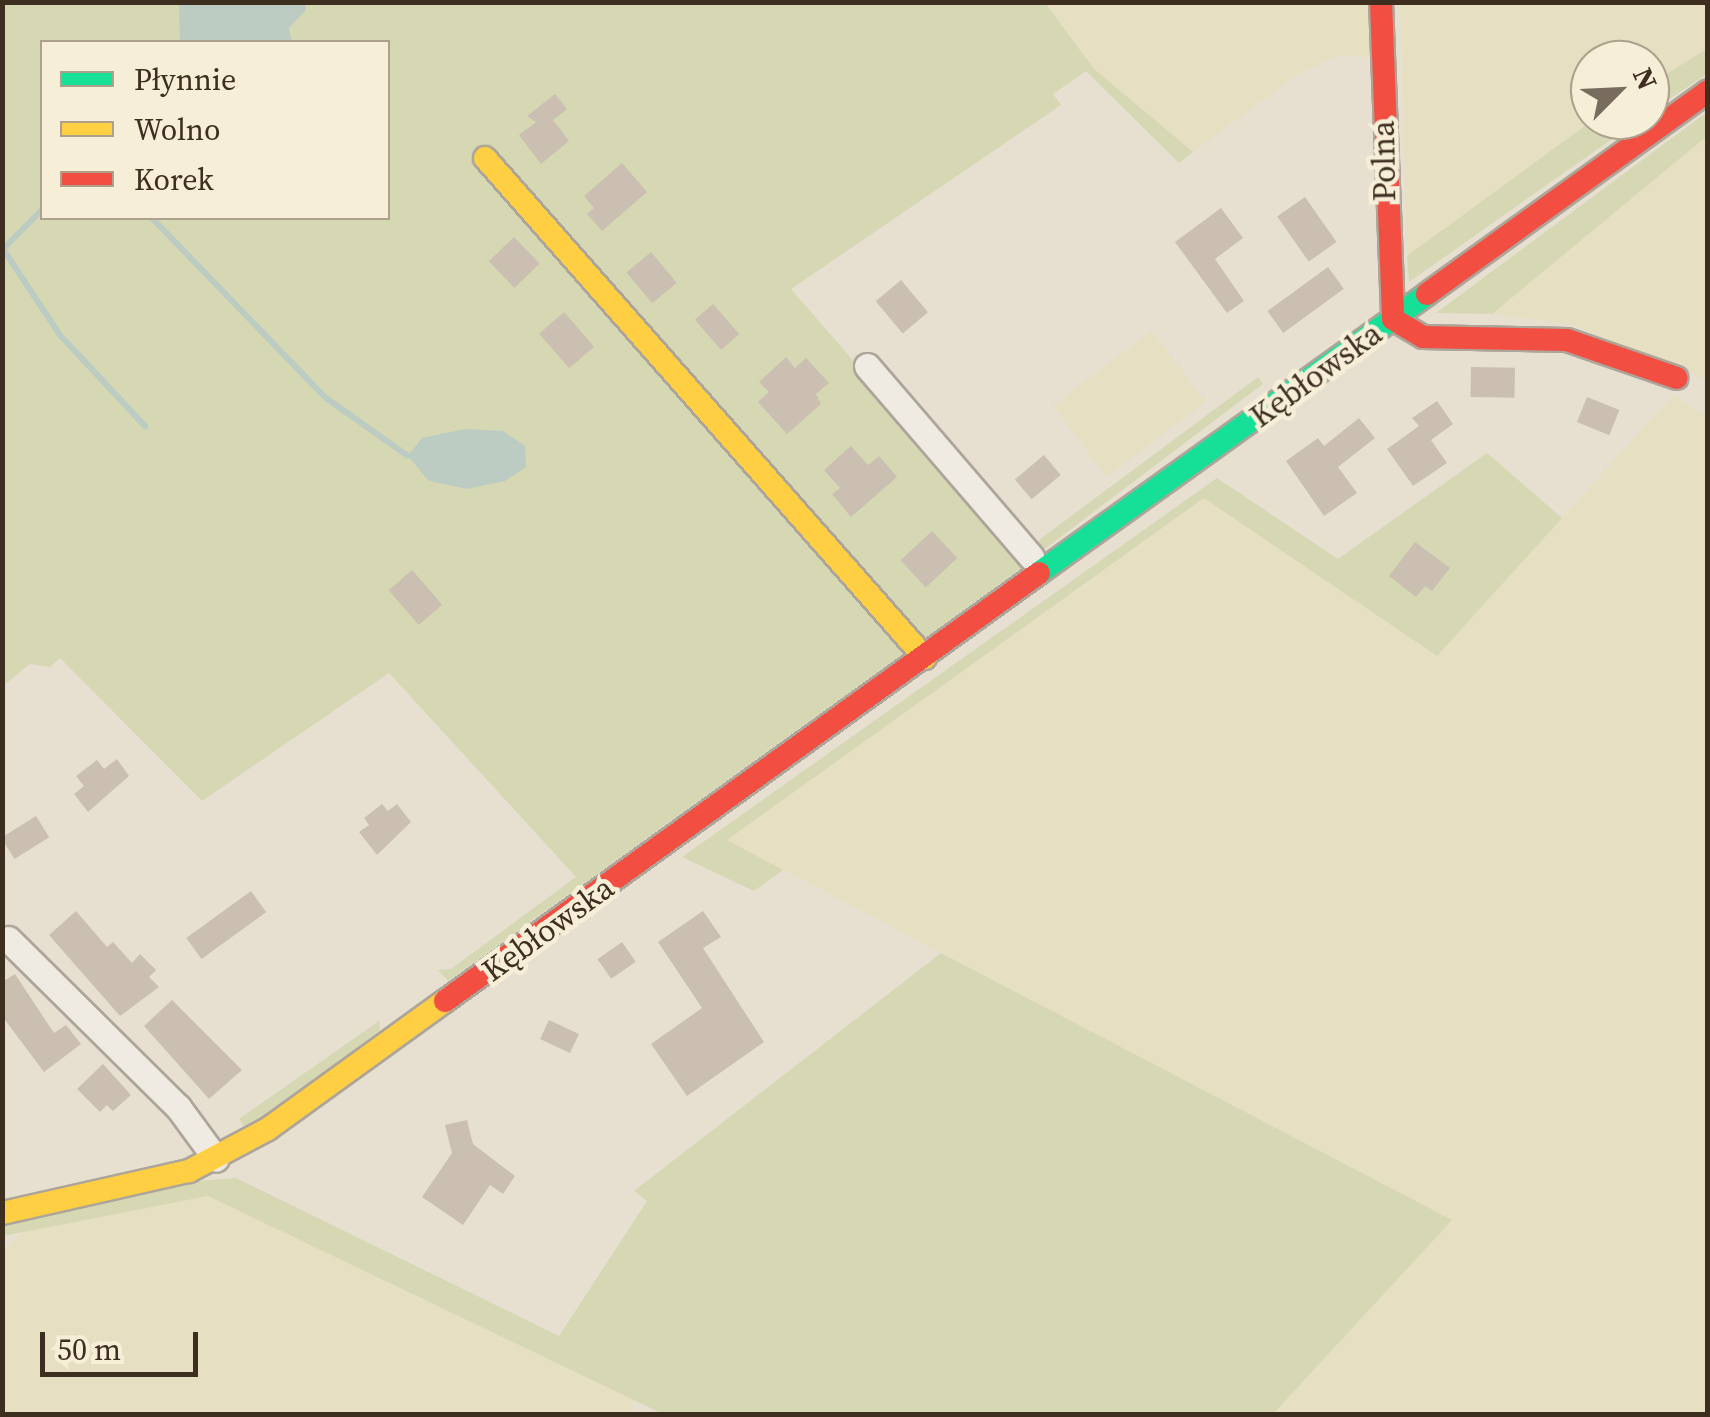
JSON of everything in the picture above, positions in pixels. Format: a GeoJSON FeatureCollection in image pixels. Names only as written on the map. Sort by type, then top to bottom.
{"type":"FeatureCollection","features":[{"type":"Feature","properties":{"kind":"street","name":"Polna"},"geometry":{"type":"LineString","coordinates":[[1381,2],[1393,318]]}},
{"type":"Feature","properties":{"kind":"street","name":"Kębłowska"},"geometry":{"type":"LineString","coordinates":[[2,1213],[159,1180],[216,1159],[390,1044],[1708,90]]}},
{"type":"Feature","properties":{"kind":"street"},"geometry":{"type":"LineString","coordinates":[[485,158],[925,658]]}},
{"type":"Feature","properties":{"kind":"street"},"geometry":{"type":"LineString","coordinates":[[1393,318],[1423,337],[1567,340],[1676,378]]}},
{"type":"Feature","properties":{"kind":"street"},"geometry":{"type":"LineString","coordinates":[[867,366],[1031,557]]}},
{"type":"Feature","properties":{"kind":"street"},"geometry":{"type":"LineString","coordinates":[[8,939],[178,1107],[216,1159]]}},
{"type":"Feature","properties":{"kind":"shaded area"},"geometry":{"type":"Polygon","coordinates":[[[179,3],[305,3],[306,10],[289,28],[292,40],[180,40],[179,3]]]}},
{"type":"Feature","properties":{"kind":"shaded area"},"geometry":{"type":"Polygon","coordinates":[[[1045,3],[1369,3],[1371,57],[1337,56],[1300,73],[1193,152],[1094,69],[1045,3]]]}},
{"type":"Feature","properties":{"kind":"shaded area"},"geometry":{"type":"Polygon","coordinates":[[[1400,3],[1707,3],[1707,49],[1670,72],[1670,40],[1570,40],[1570,137],[1407,256],[1400,3]]]}},
{"type":"Feature","properties":{"kind":"shaded area"},"geometry":{"type":"Polygon","coordinates":[[[1707,136],[1707,381],[1572,325],[1492,314],[1707,136]]]}},
{"type":"Feature","properties":{"kind":"shaded area"},"geometry":{"type":"Polygon","coordinates":[[[1152,331],[1206,402],[1107,477],[1053,406],[1152,331]]]}},
{"type":"Feature","properties":{"kind":"shaded area"},"geometry":{"type":"Polygon","coordinates":[[[1673,395],[1708,417],[1707,1414],[1274,1414],[1451,1220],[726,840],[1204,498],[1437,656],[1673,395]]]}},
{"type":"Feature","properties":{"kind":"shaded area"},"geometry":{"type":"Polygon","coordinates":[[[465,429],[503,431],[525,446],[526,467],[505,481],[467,489],[429,481],[408,456],[422,438],[465,429]]]}},
{"type":"Feature","properties":{"kind":"shaded area"},"geometry":{"type":"Polygon","coordinates":[[[208,1196],[635,1401],[628,1414],[3,1414],[3,1251],[24,1231],[208,1196]]]}},
{"type":"Feature","properties":{"kind":"green space"},"geometry":{"type":"Polygon","coordinates":[[[3,3],[1045,3],[1094,69],[1193,152],[1179,163],[1086,71],[1053,94],[1061,105],[791,289],[1029,563],[448,981],[438,970],[451,969],[576,877],[389,673],[202,801],[60,658],[50,667],[30,664],[3,686],[3,3]]]}},
{"type":"Feature","properties":{"kind":"green space"},"geometry":{"type":"Polygon","coordinates":[[[1707,49],[1707,74],[1670,99],[1670,72],[1707,49]]]}},
{"type":"Feature","properties":{"kind":"green space"},"geometry":{"type":"Polygon","coordinates":[[[1707,112],[1707,136],[1492,314],[1436,313],[1670,140],[1707,112]]]}},
{"type":"Feature","properties":{"kind":"green space"},"geometry":{"type":"Polygon","coordinates":[[[1570,137],[1570,140],[1611,140],[1409,282],[1407,256],[1570,137]]]}},
{"type":"Feature","properties":{"kind":"green space"},"geometry":{"type":"Polygon","coordinates":[[[1258,377],[1263,384],[1042,551],[1039,540],[1258,377]]]}},
{"type":"Feature","properties":{"kind":"green space"},"geometry":{"type":"Polygon","coordinates":[[[1487,453],[1562,518],[1437,656],[1204,498],[727,840],[783,870],[754,891],[682,857],[1217,478],[1338,559],[1487,453]]]}},
{"type":"Feature","properties":{"kind":"green space"},"geometry":{"type":"Polygon","coordinates":[[[941,953],[1452,1220],[1273,1414],[663,1414],[208,1196],[3,1236],[2,1225],[197,1181],[236,1178],[559,1336],[647,1201],[634,1191],[941,953]]]}},
{"type":"Feature","properties":{"kind":"green space"},"geometry":{"type":"Polygon","coordinates":[[[379,1021],[380,1030],[247,1131],[239,1119],[379,1021]]]}},
{"type":"Feature","properties":{"kind":"building"},"geometry":{"type":"Polygon","coordinates":[[[555,94],[567,109],[553,120],[569,141],[541,164],[519,135],[536,122],[527,116],[555,94]]]}},
{"type":"Feature","properties":{"kind":"building"},"geometry":{"type":"Polygon","coordinates":[[[622,163],[647,192],[602,231],[587,214],[594,208],[584,196],[622,163]]]}},
{"type":"Feature","properties":{"kind":"building"},"geometry":{"type":"Polygon","coordinates":[[[1305,197],[1337,242],[1309,262],[1277,217],[1305,197]]]}},
{"type":"Feature","properties":{"kind":"building"},"geometry":{"type":"Polygon","coordinates":[[[1221,208],[1243,238],[1215,259],[1244,301],[1227,313],[1175,242],[1221,208]]]}},
{"type":"Feature","properties":{"kind":"building"},"geometry":{"type":"Polygon","coordinates":[[[514,237],[540,264],[515,288],[489,261],[514,237]]]}},
{"type":"Feature","properties":{"kind":"building"},"geometry":{"type":"Polygon","coordinates":[[[651,252],[677,283],[652,303],[626,273],[651,252]]]}},
{"type":"Feature","properties":{"kind":"building"},"geometry":{"type":"Polygon","coordinates":[[[1328,267],[1344,289],[1283,333],[1267,311],[1328,267]]]}},
{"type":"Feature","properties":{"kind":"building"},"geometry":{"type":"Polygon","coordinates":[[[901,280],[928,312],[903,333],[876,301],[901,280]]]}},
{"type":"Feature","properties":{"kind":"building"},"geometry":{"type":"Polygon","coordinates":[[[713,304],[739,334],[721,350],[695,320],[713,304]]]}},
{"type":"Feature","properties":{"kind":"building"},"geometry":{"type":"Polygon","coordinates":[[[564,312],[594,347],[569,368],[539,334],[564,312]]]}},
{"type":"Feature","properties":{"kind":"building"},"geometry":{"type":"Polygon","coordinates":[[[786,357],[795,368],[806,358],[829,383],[816,394],[821,404],[787,434],[758,402],[769,392],[759,382],[786,357]]]}},
{"type":"Feature","properties":{"kind":"building"},"geometry":{"type":"Polygon","coordinates":[[[1471,367],[1515,368],[1514,398],[1470,397],[1471,367]]]}},
{"type":"Feature","properties":{"kind":"building"},"geometry":{"type":"Polygon","coordinates":[[[1587,397],[1619,410],[1609,435],[1577,422],[1587,397]]]}},
{"type":"Feature","properties":{"kind":"building"},"geometry":{"type":"Polygon","coordinates":[[[1437,401],[1453,424],[1431,440],[1447,463],[1413,486],[1387,449],[1419,426],[1412,418],[1437,401]]]}},
{"type":"Feature","properties":{"kind":"building"},"geometry":{"type":"Polygon","coordinates":[[[1359,418],[1375,438],[1338,467],[1357,493],[1324,516],[1286,461],[1318,438],[1324,446],[1359,418]]]}},
{"type":"Feature","properties":{"kind":"building"},"geometry":{"type":"Polygon","coordinates":[[[851,446],[868,465],[879,456],[897,477],[851,517],[832,494],[840,488],[824,470],[851,446]]]}},
{"type":"Feature","properties":{"kind":"building"},"geometry":{"type":"Polygon","coordinates":[[[1044,455],[1061,475],[1032,499],[1015,479],[1044,455]]]}},
{"type":"Feature","properties":{"kind":"building"},"geometry":{"type":"Polygon","coordinates":[[[932,531],[957,558],[926,587],[901,560],[932,531]]]}},
{"type":"Feature","properties":{"kind":"building"},"geometry":{"type":"Polygon","coordinates":[[[1415,542],[1450,568],[1432,591],[1425,586],[1416,597],[1389,576],[1415,542]]]}},
{"type":"Feature","properties":{"kind":"building"},"geometry":{"type":"Polygon","coordinates":[[[412,570],[442,605],[419,625],[389,590],[412,570]]]}},
{"type":"Feature","properties":{"kind":"building"},"geometry":{"type":"Polygon","coordinates":[[[117,759],[129,776],[88,812],[74,794],[84,786],[76,776],[97,760],[104,769],[117,759]]]}},
{"type":"Feature","properties":{"kind":"building"},"geometry":{"type":"Polygon","coordinates":[[[382,804],[388,811],[397,804],[411,822],[377,855],[359,832],[369,825],[364,818],[382,804]]]}},
{"type":"Feature","properties":{"kind":"building"},"geometry":{"type":"Polygon","coordinates":[[[36,816],[49,837],[14,859],[2,837],[36,816]]]}},
{"type":"Feature","properties":{"kind":"building"},"geometry":{"type":"Polygon","coordinates":[[[251,891],[266,912],[202,959],[186,938],[251,891]]]}},
{"type":"Feature","properties":{"kind":"building"},"geometry":{"type":"Polygon","coordinates":[[[76,911],[107,947],[113,942],[132,963],[140,954],[156,970],[149,977],[159,987],[120,1016],[49,935],[76,911]]]}},
{"type":"Feature","properties":{"kind":"building"},"geometry":{"type":"Polygon","coordinates":[[[703,911],[721,937],[703,948],[764,1042],[687,1096],[651,1044],[702,1008],[658,942],[703,911]]]}},
{"type":"Feature","properties":{"kind":"building"},"geometry":{"type":"Polygon","coordinates":[[[622,942],[636,962],[611,979],[597,959],[622,942]]]}},
{"type":"Feature","properties":{"kind":"building"},"geometry":{"type":"Polygon","coordinates":[[[15,974],[54,1033],[66,1025],[81,1044],[44,1072],[2,1016],[2,982],[15,974]]]}},
{"type":"Feature","properties":{"kind":"building"},"geometry":{"type":"Polygon","coordinates":[[[172,1000],[242,1070],[209,1099],[144,1026],[172,1000]]]}},
{"type":"Feature","properties":{"kind":"building"},"geometry":{"type":"Polygon","coordinates":[[[549,1020],[579,1034],[570,1053],[540,1039],[549,1020]]]}},
{"type":"Feature","properties":{"kind":"building"},"geometry":{"type":"Polygon","coordinates":[[[103,1064],[131,1095],[113,1111],[107,1105],[100,1112],[77,1089],[103,1064]]]}},
{"type":"Feature","properties":{"kind":"building"},"geometry":{"type":"Polygon","coordinates":[[[467,1120],[473,1144],[515,1176],[503,1194],[490,1185],[463,1225],[422,1197],[452,1153],[445,1125],[467,1120]]]}},
{"type":"Feature","properties":{"kind":"waterway"},"geometry":{"type":"LineString","coordinates":[[2,250],[40,212]]}},
{"type":"Feature","properties":{"kind":"waterway"},"geometry":{"type":"LineString","coordinates":[[154,220],[326,398],[408,456]]}},
{"type":"Feature","properties":{"kind":"waterway"},"geometry":{"type":"LineString","coordinates":[[3,249],[60,335],[145,426]]}},
{"type":"Feature","properties":{"kind":"traffic: fast"},"geometry":{"type":"LineString","coordinates":[[1039,573],[1427,294]]}},
{"type":"Feature","properties":{"kind":"traffic: slow"},"geometry":{"type":"LineString","coordinates":[[485,158],[925,658]]}},
{"type":"Feature","properties":{"kind":"traffic: slow"},"geometry":{"type":"LineString","coordinates":[[2,1213],[189,1171],[268,1129],[445,1001]]}},
{"type":"Feature","properties":{"kind":"traffic: jam"},"geometry":{"type":"LineString","coordinates":[[1381,2],[1393,319],[1423,337],[1567,340],[1677,378]]}},
{"type":"Feature","properties":{"kind":"traffic: jam"},"geometry":{"type":"LineString","coordinates":[[1427,294],[1708,91]]}},
{"type":"Feature","properties":{"kind":"traffic: jam"},"geometry":{"type":"LineString","coordinates":[[445,1001],[1039,573]]}}]}
